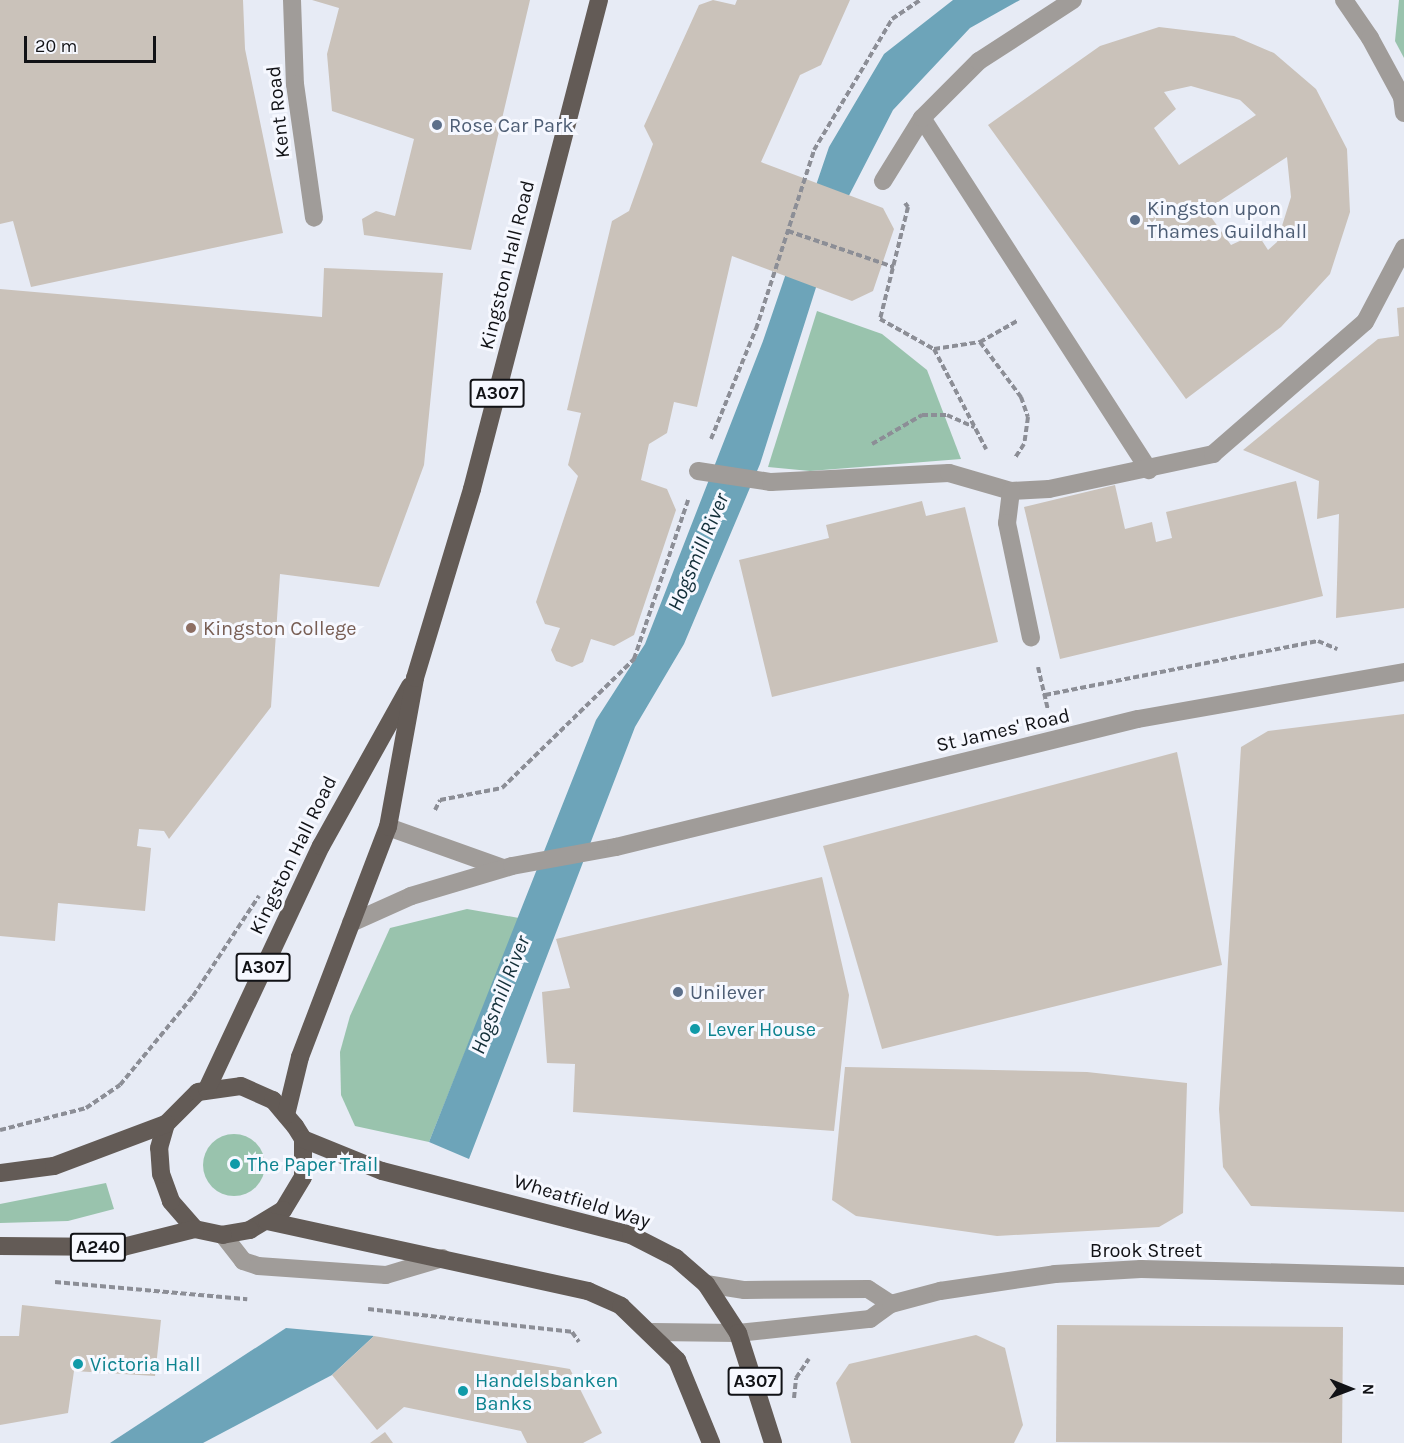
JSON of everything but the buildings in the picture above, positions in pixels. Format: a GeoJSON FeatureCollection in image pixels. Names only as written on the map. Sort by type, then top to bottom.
{"type":"FeatureCollection","features":[{"type":"Feature","properties":{"kind":"main road","name":"Kingston Hall Road"},"geometry":{"type":"LineString","coordinates":[[286,1115],[300,1057],[388,827],[415,678],[472,489],[599,0]]}},
{"type":"Feature","properties":{"kind":"main road","name":"Kingston Hall Road"},"geometry":{"type":"LineString","coordinates":[[207,1089],[321,846],[415,678]]}},
{"type":"Feature","properties":{"kind":"main road"},"geometry":{"type":"LineString","coordinates":[[207,1089],[256,1090],[286,1115],[303,1139],[303,1177],[294,1197],[267,1221],[223,1235],[195,1229],[171,1201],[161,1174],[159,1148],[166,1124],[177,1108],[207,1089]]}},
{"type":"Feature","properties":{"kind":"main road"},"geometry":{"type":"LineString","coordinates":[[0,1173],[54,1166],[166,1124]]}},
{"type":"Feature","properties":{"kind":"main road","name":"Wheatfield Way"},"geometry":{"type":"LineString","coordinates":[[303,1139],[382,1171],[631,1235],[676,1258],[706,1284],[738,1333],[773,1443]]}},
{"type":"Feature","properties":{"kind":"main road"},"geometry":{"type":"LineString","coordinates":[[267,1221],[588,1291],[621,1306],[652,1332],[677,1360],[711,1443]]}},
{"type":"Feature","properties":{"kind":"main road","name":"A240"},"geometry":{"type":"LineString","coordinates":[[0,1246],[123,1247],[195,1229]]}},
{"type":"Feature","properties":{"kind":"street","name":"Kent Road"},"geometry":{"type":"LineString","coordinates":[[292,0],[296,84],[314,218]]}},
{"type":"Feature","properties":{"kind":"street"},"geometry":{"type":"LineString","coordinates":[[883,181],[922,118],[979,62],[1073,0]]}},
{"type":"Feature","properties":{"kind":"street"},"geometry":{"type":"LineString","coordinates":[[1344,0],[1370,38],[1402,97],[1404,113]]}},
{"type":"Feature","properties":{"kind":"street"},"geometry":{"type":"LineString","coordinates":[[922,118],[1149,470]]}},
{"type":"Feature","properties":{"kind":"street"},"geometry":{"type":"LineString","coordinates":[[702,472],[771,482],[949,473],[1011,491],[1149,470],[1213,454],[1314,371],[1365,322],[1404,248]]}},
{"type":"Feature","properties":{"kind":"street"},"geometry":{"type":"LineString","coordinates":[[1011,491],[1007,523],[1031,638]]}},
{"type":"Feature","properties":{"kind":"street","name":"St James' Road"},"geometry":{"type":"LineString","coordinates":[[351,923],[411,896],[508,867],[616,848],[1054,743],[1138,719],[1404,672]]}},
{"type":"Feature","properties":{"kind":"street"},"geometry":{"type":"LineString","coordinates":[[388,827],[508,867]]}},
{"type":"Feature","properties":{"kind":"street"},"geometry":{"type":"LineString","coordinates":[[223,1235],[243,1262],[258,1266],[387,1275],[443,1258]]}},
{"type":"Feature","properties":{"kind":"street","name":"Brook Street"},"geometry":{"type":"LineString","coordinates":[[652,1332],[738,1333],[870,1319],[891,1304],[1054,1274],[1141,1269],[1404,1276]]}},
{"type":"Feature","properties":{"kind":"street"},"geometry":{"type":"LineString","coordinates":[[706,1284],[744,1290],[868,1289],[891,1304]]}},
{"type":"Feature","properties":{"kind":"path"},"geometry":{"type":"LineString","coordinates":[[429,822],[440,800],[502,788],[634,659],[756,330],[814,150],[892,20],[920,0]]}},
{"type":"Feature","properties":{"kind":"path"},"geometry":{"type":"LineString","coordinates":[[883,181],[908,207],[880,319],[934,349],[974,428],[984,442],[989,467],[987,485]]}},
{"type":"Feature","properties":{"kind":"path"},"geometry":{"type":"LineString","coordinates":[[788,231],[894,267]]}},
{"type":"Feature","properties":{"kind":"path"},"geometry":{"type":"LineString","coordinates":[[934,349],[980,342],[1043,307]]}},
{"type":"Feature","properties":{"kind":"path"},"geometry":{"type":"LineString","coordinates":[[980,342],[1021,397],[1028,417],[1024,444],[987,485]]}},
{"type":"Feature","properties":{"kind":"path"},"geometry":{"type":"LineString","coordinates":[[864,450],[905,420],[922,415],[947,415],[974,428]]}},
{"type":"Feature","properties":{"kind":"path"},"geometry":{"type":"LineString","coordinates":[[1031,638],[1054,743]]}},
{"type":"Feature","properties":{"kind":"path"},"geometry":{"type":"LineString","coordinates":[[1045,695],[1318,641],[1335,649],[1346,647]]}},
{"type":"Feature","properties":{"kind":"path"},"geometry":{"type":"LineString","coordinates":[[0,1130],[86,1108],[120,1085],[194,996],[265,886]]}},
{"type":"Feature","properties":{"kind":"path"},"geometry":{"type":"LineString","coordinates":[[46,1281],[257,1299]]}},
{"type":"Feature","properties":{"kind":"path"},"geometry":{"type":"LineString","coordinates":[[363,1309],[572,1332],[579,1342]]}},
{"type":"Feature","properties":{"kind":"path"},"geometry":{"type":"LineString","coordinates":[[793,1405],[796,1378],[813,1357]]}},
{"type":"Feature","properties":{"kind":"green space"},"geometry":{"type":"Polygon","coordinates":[[[1399,0],[1404,0],[1404,58],[1395,41],[1399,0]]]}},
{"type":"Feature","properties":{"kind":"green space"},"geometry":{"type":"Polygon","coordinates":[[[817,311],[882,334],[927,370],[961,459],[810,471],[768,467],[817,311]]]}},
{"type":"Feature","properties":{"kind":"green space"},"geometry":{"type":"Polygon","coordinates":[[[467,909],[519,918],[429,1142],[355,1126],[341,1095],[340,1052],[350,1016],[390,928],[467,909]]]}},
{"type":"Feature","properties":{"kind":"green space"},"geometry":{"type":"Polygon","coordinates":[[[228,1134],[240,1134],[256,1143],[263,1153],[265,1165],[263,1177],[256,1187],[240,1196],[228,1196],[217,1191],[208,1182],[203,1171],[203,1159],[208,1148],[217,1139],[228,1134]]]}},
{"type":"Feature","properties":{"kind":"green space"},"geometry":{"type":"Polygon","coordinates":[[[106,1183],[114,1209],[68,1221],[0,1223],[0,1204],[106,1183]]]}},
{"type":"Feature","properties":{"kind":"water","name":"Hogsmill River"},"geometry":{"type":"Polygon","coordinates":[[[953,0],[1020,0],[970,28],[893,110],[839,215],[760,464],[684,644],[635,727],[469,1159],[429,1142],[596,720],[645,644],[763,341],[829,147],[884,54],[953,0]]]}},
{"type":"Feature","properties":{"kind":"water"},"geometry":{"type":"Polygon","coordinates":[[[286,1328],[374,1336],[332,1375],[203,1443],[110,1443],[286,1328]]]}},
{"type":"Feature","properties":{"kind":"place","name":"Rose Car Park"},"geometry":{"type":"Point","coordinates":[437,125]}},
{"type":"Feature","properties":{"kind":"place","name":"Kingston upon Thames Guildhall"},"geometry":{"type":"Point","coordinates":[1135,220]}},
{"type":"Feature","properties":{"kind":"place","name":"Kingston College"},"geometry":{"type":"Point","coordinates":[191,628]}},
{"type":"Feature","properties":{"kind":"place","name":"Unilever"},"geometry":{"type":"Point","coordinates":[678,992]}},
{"type":"Feature","properties":{"kind":"place","name":"Lever House"},"geometry":{"type":"Point","coordinates":[695,1029]}},
{"type":"Feature","properties":{"kind":"place","name":"The Paper Trail"},"geometry":{"type":"Point","coordinates":[235,1164]}},
{"type":"Feature","properties":{"kind":"place","name":"Victoria Hall"},"geometry":{"type":"Point","coordinates":[78,1364]}},
{"type":"Feature","properties":{"kind":"place","name":"Handelsbanken Banks"},"geometry":{"type":"Point","coordinates":[463,1391]}}]}
